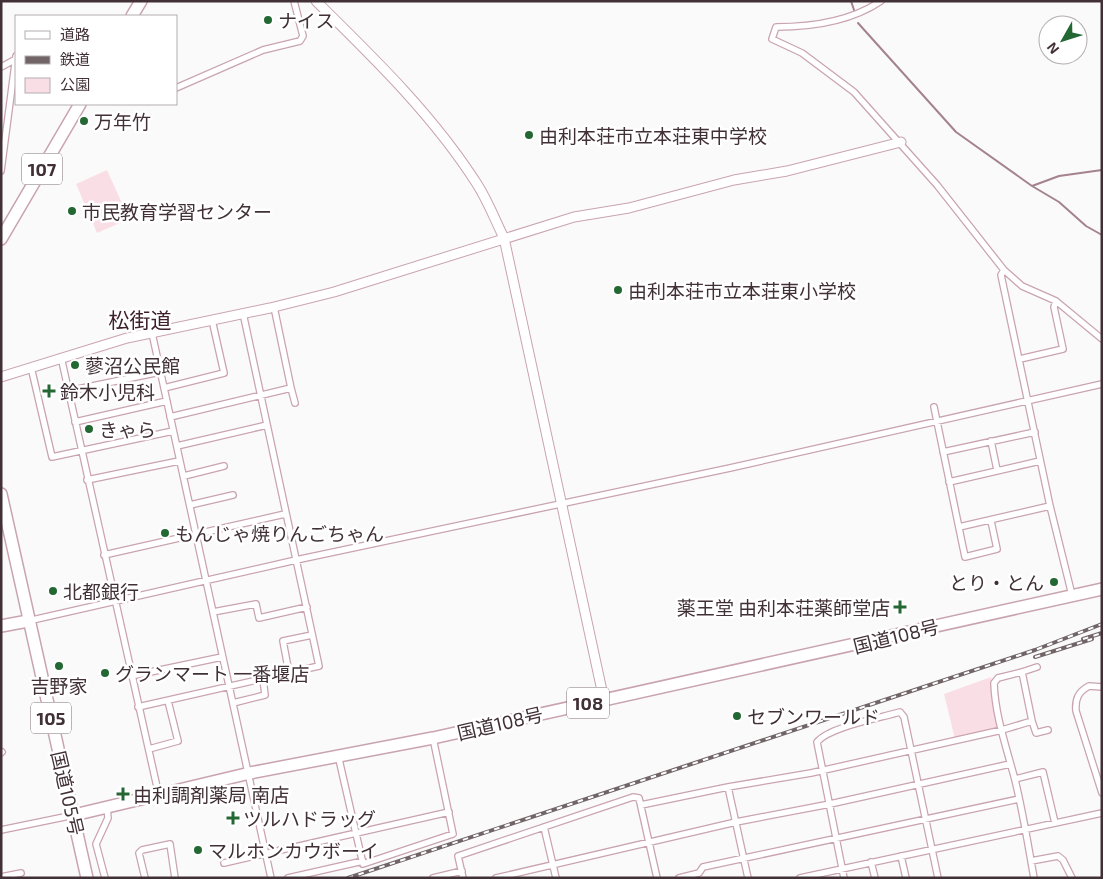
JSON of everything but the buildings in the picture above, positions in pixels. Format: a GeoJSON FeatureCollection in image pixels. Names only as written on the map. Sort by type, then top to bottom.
{"type":"FeatureCollection","features":[{"type":"Feature","properties":{"kind":"highway","name":"107"},"geometry":{"type":"LineString","coordinates":[[1,239],[4,227],[79,105]]}},
{"type":"Feature","properties":{"kind":"highway","name":"国道105号"},"geometry":{"type":"LineString","coordinates":[[1,494],[87,878]]}},
{"type":"Feature","properties":{"kind":"highway","name":"国道108号"},"geometry":{"type":"LineString","coordinates":[[74,815],[250,773],[432,738],[836,650],[1072,595],[1102,590]]}},
{"type":"Feature","properties":{"kind":"highway"},"geometry":{"type":"LineString","coordinates":[[1,626],[28,621]]}},
{"type":"Feature","properties":{"kind":"street"},"geometry":{"type":"LineString","coordinates":[[178,87],[263,50],[300,41],[303,36],[294,1]]}},
{"type":"Feature","properties":{"kind":"street"},"geometry":{"type":"LineString","coordinates":[[316,1],[360,44],[440,133],[477,184],[504,238],[604,700]]}},
{"type":"Feature","properties":{"kind":"street"},"geometry":{"type":"LineString","coordinates":[[881,1],[863,12],[828,22],[802,27],[776,27],[772,39],[802,53],[831,72],[854,92],[902,142],[1004,270],[1015,281],[1029,290],[1056,301],[1102,339]]}},
{"type":"Feature","properties":{"kind":"street"},"geometry":{"type":"LineString","coordinates":[[1,67],[15,58]]}},
{"type":"Feature","properties":{"kind":"street"},"geometry":{"type":"LineString","coordinates":[[1,170],[15,65]]}},
{"type":"Feature","properties":{"kind":"street"},"geometry":{"type":"LineString","coordinates":[[1,377],[61,357],[152,332],[274,307],[403,272],[574,217],[629,208],[734,180],[787,172],[902,142]]}},
{"type":"Feature","properties":{"kind":"street"},"geometry":{"type":"LineString","coordinates":[[1004,270],[1001,275],[1040,461],[1072,595]]}},
{"type":"Feature","properties":{"kind":"street"},"geometry":{"type":"LineString","coordinates":[[1004,287],[1015,281]]}},
{"type":"Feature","properties":{"kind":"street"},"geometry":{"type":"LineString","coordinates":[[1020,359],[1063,349],[1054,307],[1056,301]]}},
{"type":"Feature","properties":{"kind":"street"},"geometry":{"type":"LineString","coordinates":[[274,307],[295,403]]}},
{"type":"Feature","properties":{"kind":"street"},"geometry":{"type":"LineString","coordinates":[[138,707],[319,666],[243,313]]}},
{"type":"Feature","properties":{"kind":"street"},"geometry":{"type":"LineString","coordinates":[[164,388],[224,373],[212,320]]}},
{"type":"Feature","properties":{"kind":"street"},"geometry":{"type":"LineString","coordinates":[[152,332],[179,461],[198,535],[228,686],[250,773],[271,878]]}},
{"type":"Feature","properties":{"kind":"street"},"geometry":{"type":"LineString","coordinates":[[61,357],[80,451],[159,796]]}},
{"type":"Feature","properties":{"kind":"street"},"geometry":{"type":"LineString","coordinates":[[31,368],[52,458],[173,431]]}},
{"type":"Feature","properties":{"kind":"street"},"geometry":{"type":"LineString","coordinates":[[68,391],[160,372]]}},
{"type":"Feature","properties":{"kind":"street"},"geometry":{"type":"LineString","coordinates":[[28,621],[296,560],[753,463],[1102,384]]}},
{"type":"Feature","properties":{"kind":"street"},"geometry":{"type":"LineString","coordinates":[[170,417],[291,388]]}},
{"type":"Feature","properties":{"kind":"street"},"geometry":{"type":"LineString","coordinates":[[75,422],[167,401]]}},
{"type":"Feature","properties":{"kind":"street"},"geometry":{"type":"LineString","coordinates":[[934,407],[965,557],[997,549],[991,521]]}},
{"type":"Feature","properties":{"kind":"street"},"geometry":{"type":"LineString","coordinates":[[177,446],[267,425]]}},
{"type":"Feature","properties":{"kind":"street"},"geometry":{"type":"LineString","coordinates":[[943,452],[1034,432]]}},
{"type":"Feature","properties":{"kind":"street"},"geometry":{"type":"LineString","coordinates":[[991,441],[998,470]]}},
{"type":"Feature","properties":{"kind":"street"},"geometry":{"type":"LineString","coordinates":[[88,480],[179,461]]}},
{"type":"Feature","properties":{"kind":"street"},"geometry":{"type":"LineString","coordinates":[[949,482],[1040,461]]}},
{"type":"Feature","properties":{"kind":"street"},"geometry":{"type":"LineString","coordinates":[[184,476],[224,466]]}},
{"type":"Feature","properties":{"kind":"street"},"geometry":{"type":"LineString","coordinates":[[190,505],[233,495]]}},
{"type":"Feature","properties":{"kind":"street"},"geometry":{"type":"LineString","coordinates":[[959,527],[1050,506]]}},
{"type":"Feature","properties":{"kind":"street"},"geometry":{"type":"LineString","coordinates":[[104,555],[285,514]]}},
{"type":"Feature","properties":{"kind":"street"},"geometry":{"type":"LineString","coordinates":[[213,612],[256,604],[259,618],[307,607]]}},
{"type":"Feature","properties":{"kind":"street"},"geometry":{"type":"LineString","coordinates":[[289,673],[283,641],[312,635]]}},
{"type":"Feature","properties":{"kind":"street"},"geometry":{"type":"LineString","coordinates":[[131,676],[222,657]]}},
{"type":"Feature","properties":{"kind":"street"},"geometry":{"type":"LineString","coordinates":[[1034,878],[1015,779],[1002,730],[994,683],[998,678],[1037,667]]}},
{"type":"Feature","properties":{"kind":"street"},"geometry":{"type":"LineString","coordinates":[[1022,672],[1036,733],[1048,730]]}},
{"type":"Feature","properties":{"kind":"street"},"geometry":{"type":"LineString","coordinates":[[233,703],[265,695],[263,679]]}},
{"type":"Feature","properties":{"kind":"street"},"geometry":{"type":"LineString","coordinates":[[1102,687],[1089,686],[1078,695],[1075,703],[1102,792]]}},
{"type":"Feature","properties":{"kind":"street"},"geometry":{"type":"LineString","coordinates":[[149,748],[178,741],[168,701]]}},
{"type":"Feature","properties":{"kind":"street"},"geometry":{"type":"LineString","coordinates":[[844,878],[830,804],[821,770],[817,742],[821,737],[900,712],[904,717],[938,878]]}},
{"type":"Feature","properties":{"kind":"street"},"geometry":{"type":"LineString","coordinates":[[641,805],[821,770],[1032,722]]}},
{"type":"Feature","properties":{"kind":"street"},"geometry":{"type":"LineString","coordinates":[[338,755],[363,864],[453,834],[432,738]]}},
{"type":"Feature","properties":{"kind":"street"},"geometry":{"type":"LineString","coordinates":[[496,878],[736,822],[830,804],[1010,764]]}},
{"type":"Feature","properties":{"kind":"street"},"geometry":{"type":"LineString","coordinates":[[1015,779],[1043,772],[1055,823]]}},
{"type":"Feature","properties":{"kind":"street"},"geometry":{"type":"LineString","coordinates":[[728,787],[748,878]]}},
{"type":"Feature","properties":{"kind":"street"},"geometry":{"type":"LineString","coordinates":[[433,878],[463,875],[458,856],[633,797],[639,798],[657,878]]}},
{"type":"Feature","properties":{"kind":"street"},"geometry":{"type":"LineString","coordinates":[[678,878],[699,873],[703,867],[925,817],[1019,799]]}},
{"type":"Feature","properties":{"kind":"street"},"geometry":{"type":"LineString","coordinates":[[105,878],[96,844],[108,818],[108,807]]}},
{"type":"Feature","properties":{"kind":"street"},"geometry":{"type":"LineString","coordinates":[[224,863],[449,812]]}},
{"type":"Feature","properties":{"kind":"street"},"geometry":{"type":"LineString","coordinates":[[800,878],[1102,813]]}},
{"type":"Feature","properties":{"kind":"street"},"geometry":{"type":"LineString","coordinates":[[1,830],[74,815]]}},
{"type":"Feature","properties":{"kind":"street"},"geometry":{"type":"LineString","coordinates":[[544,827],[556,878]]}},
{"type":"Feature","properties":{"kind":"street"},"geometry":{"type":"LineString","coordinates":[[145,878],[139,853],[142,850],[170,844],[175,878]]}},
{"type":"Feature","properties":{"kind":"street"},"geometry":{"type":"LineString","coordinates":[[902,856],[906,878]]}},
{"type":"Feature","properties":{"kind":"street"},"geometry":{"type":"LineString","coordinates":[[1031,861],[1058,856],[1063,860],[1072,878]]}},
{"type":"Feature","properties":{"kind":"street"},"geometry":{"type":"LineString","coordinates":[[288,878],[362,860]]}},
{"type":"Feature","properties":{"kind":"street"},"geometry":{"type":"LineString","coordinates":[[871,862],[875,878]]}},
{"type":"Feature","properties":{"kind":"street"},"geometry":{"type":"LineString","coordinates":[[1,877],[21,873]]}},
{"type":"Feature","properties":{"kind":"green space"},"geometry":{"type":"Polygon","coordinates":[[[107,170],[129,219],[97,233],[76,184],[107,170]]]}},
{"type":"Feature","properties":{"kind":"green space"},"geometry":{"type":"Polygon","coordinates":[[[991,677],[1000,728],[955,739],[944,694],[991,677]]]}},
{"type":"Feature","properties":{"kind":"waterway"},"geometry":{"type":"LineString","coordinates":[[851,1],[855,13]]}},
{"type":"Feature","properties":{"kind":"waterway"},"geometry":{"type":"LineString","coordinates":[[858,23],[956,132],[1032,186],[1059,202],[1086,226],[1102,235]]}},
{"type":"Feature","properties":{"kind":"waterway"},"geometry":{"type":"LineString","coordinates":[[1032,186],[1059,176],[1102,170]]}},
{"type":"Feature","properties":{"kind":"railway"},"geometry":{"type":"LineString","coordinates":[[348,878],[1035,650],[1102,624]]}},
{"type":"Feature","properties":{"kind":"railway"},"geometry":{"type":"LineString","coordinates":[[1083,639],[1102,633]]}},
{"type":"Feature","properties":{"kind":"railway"},"geometry":{"type":"LineString","coordinates":[[1035,657],[1092,639]]}},
{"type":"Feature","properties":{"kind":"place","name":"ナイス"},"geometry":{"type":"Point","coordinates":[268,20]}},
{"type":"Feature","properties":{"kind":"place","name":"万年竹"},"geometry":{"type":"Point","coordinates":[84,121]}},
{"type":"Feature","properties":{"kind":"place","name":"由利本荘市立本荘東中学校"},"geometry":{"type":"Point","coordinates":[529,135]}},
{"type":"Feature","properties":{"kind":"place","name":"市民教育学習センター"},"geometry":{"type":"Point","coordinates":[72,211]}},
{"type":"Feature","properties":{"kind":"place","name":"由利本荘市立本荘東小学校"},"geometry":{"type":"Point","coordinates":[618,290]}},
{"type":"Feature","properties":{"kind":"place","name":"蓼沼公民館"},"geometry":{"type":"Point","coordinates":[75,365]}},
{"type":"Feature","properties":{"kind":"place","name":"鈴木小児科"},"geometry":{"type":"Point","coordinates":[49,391]}},
{"type":"Feature","properties":{"kind":"place","name":"きゃら"},"geometry":{"type":"Point","coordinates":[89,429]}},
{"type":"Feature","properties":{"kind":"place","name":"もんじゃ焼りんごちゃん"},"geometry":{"type":"Point","coordinates":[165,533]}},
{"type":"Feature","properties":{"kind":"place","name":"とり・とん"},"geometry":{"type":"Point","coordinates":[1054,582]}},
{"type":"Feature","properties":{"kind":"place","name":"北都銀行"},"geometry":{"type":"Point","coordinates":[53,591]}},
{"type":"Feature","properties":{"kind":"place","name":"薬王堂 由利本荘薬師堂店"},"geometry":{"type":"Point","coordinates":[900,607]}},
{"type":"Feature","properties":{"kind":"place","name":"吉野家"},"geometry":{"type":"Point","coordinates":[59,666]}},
{"type":"Feature","properties":{"kind":"place","name":"グランマート 一番堰店"},"geometry":{"type":"Point","coordinates":[105,673]}},
{"type":"Feature","properties":{"kind":"place","name":"セブンワールド"},"geometry":{"type":"Point","coordinates":[737,716]}},
{"type":"Feature","properties":{"kind":"place","name":"由利調剤薬局 南店"},"geometry":{"type":"Point","coordinates":[123,794]}},
{"type":"Feature","properties":{"kind":"place","name":"ツルハドラッグ"},"geometry":{"type":"Point","coordinates":[233,818]}},
{"type":"Feature","properties":{"kind":"place","name":"マルホンカウボーイ"},"geometry":{"type":"Point","coordinates":[198,850]}},
{"type":"Feature","properties":{"kind":"district","name":"松街道"},"geometry":{"type":"Point","coordinates":[140,319]}}]}
